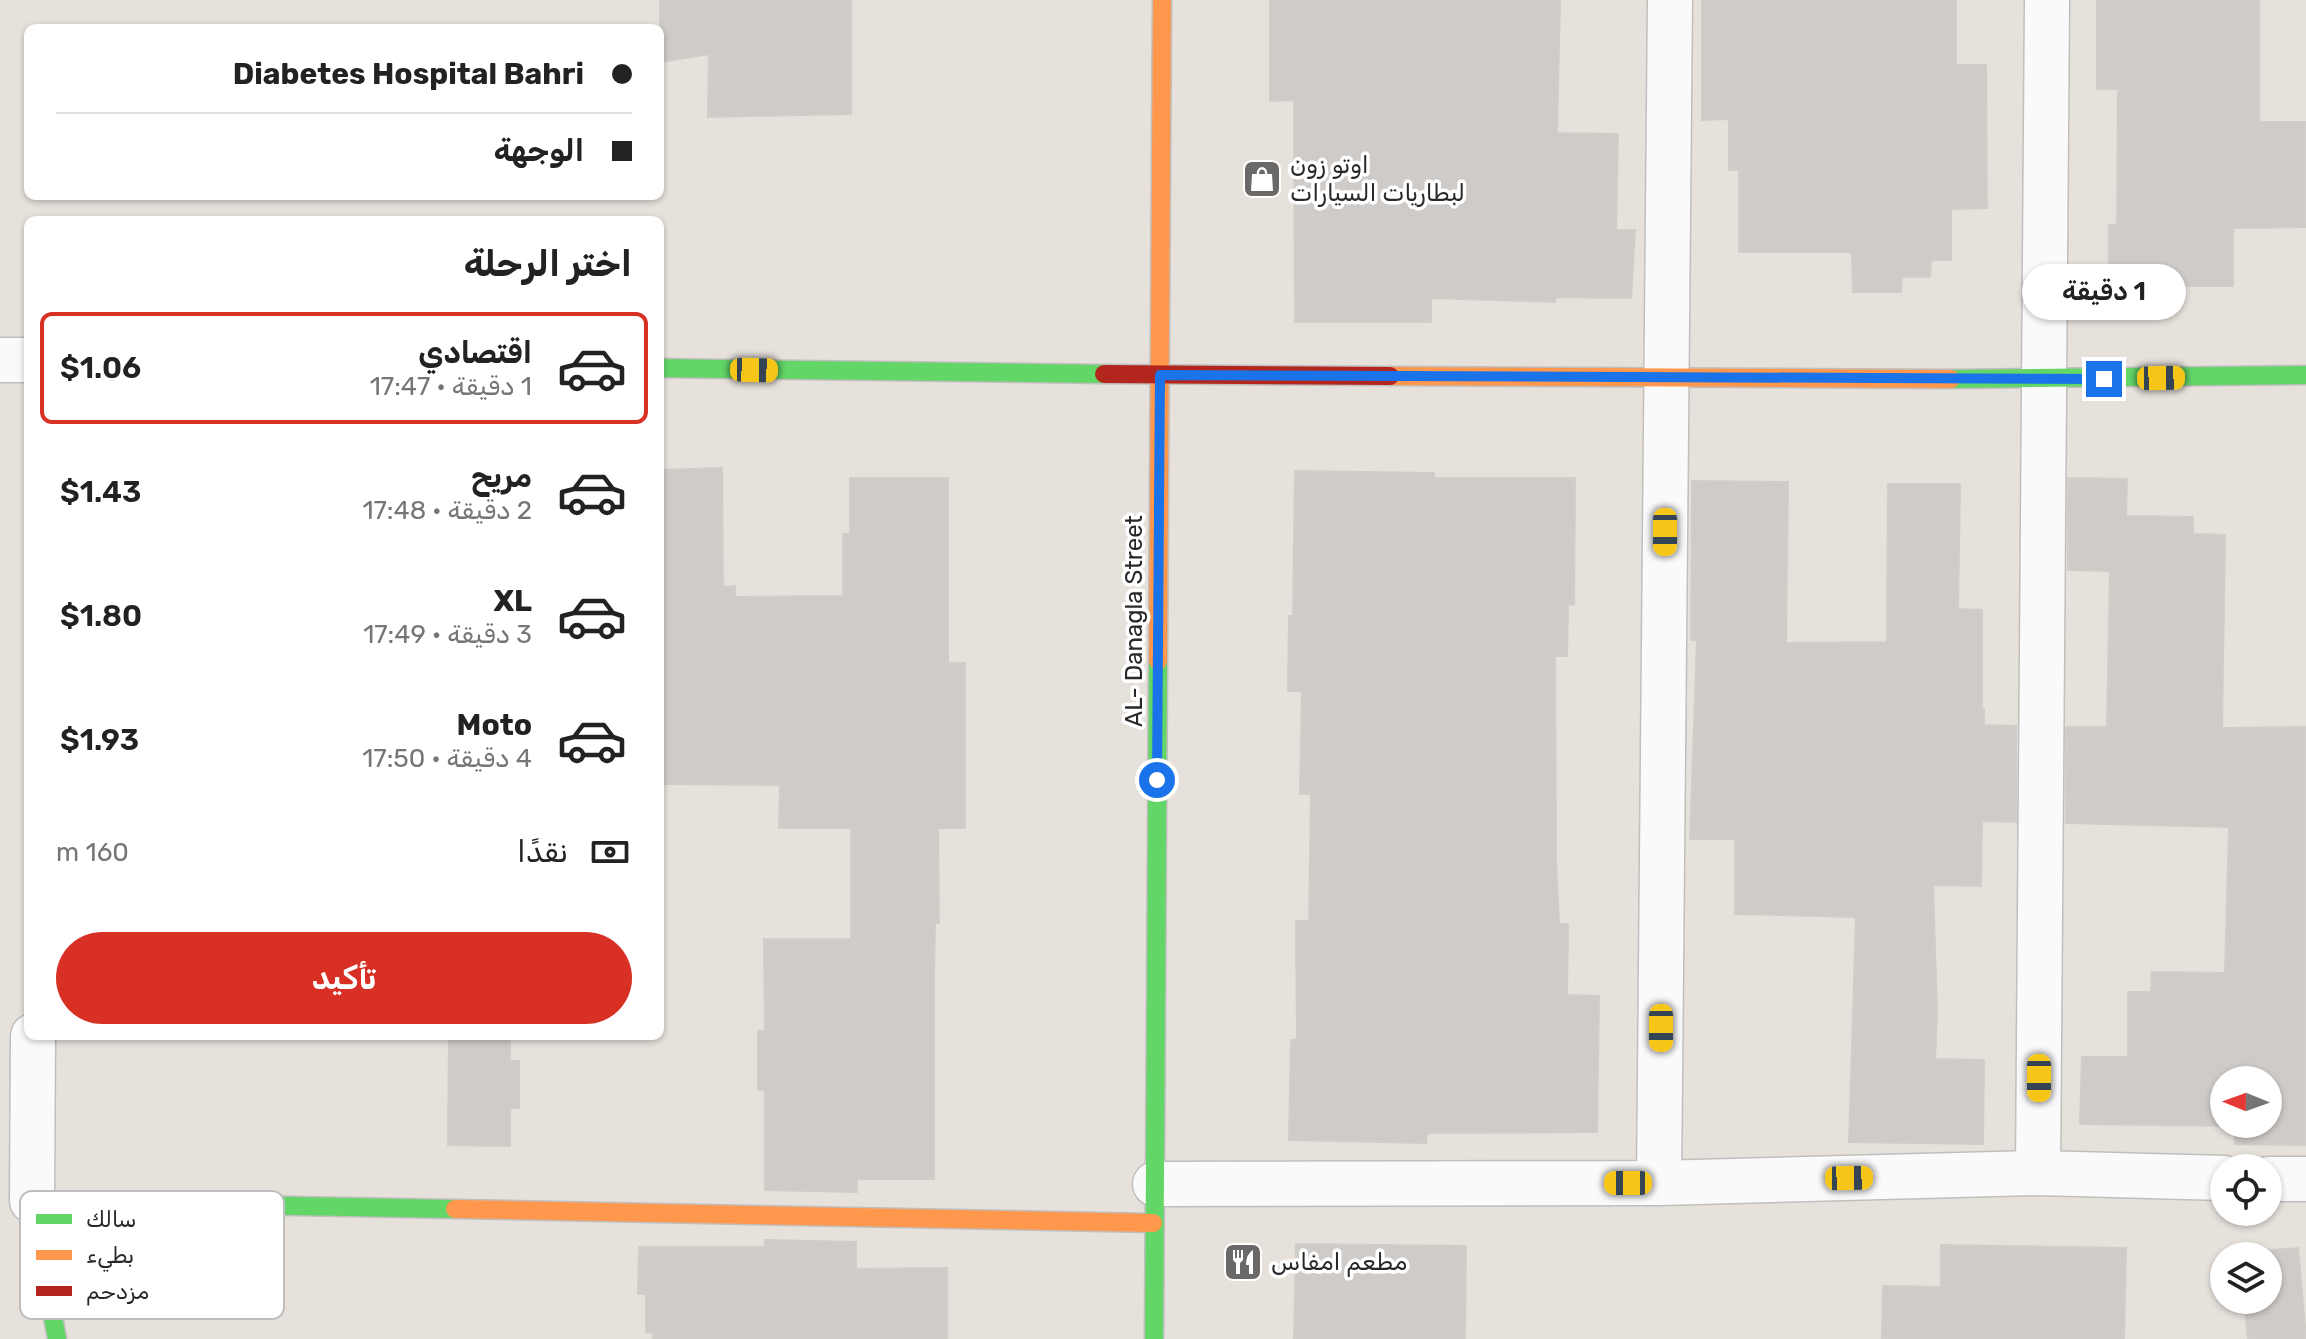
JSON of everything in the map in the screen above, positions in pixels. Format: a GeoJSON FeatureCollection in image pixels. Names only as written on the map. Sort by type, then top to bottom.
{"type":"FeatureCollection","features":[{"type":"Feature","properties":{"kind":"street","name":"AL- Danagla Street"},"geometry":{"type":"LineString","coordinates":[[1154,1339],[1162,0]]}},
{"type":"Feature","properties":{"kind":"street"},"geometry":{"type":"LineString","coordinates":[[1659,1183],[1670,0]]}},
{"type":"Feature","properties":{"kind":"street"},"geometry":{"type":"LineString","coordinates":[[2038,1173],[2047,0]]}},
{"type":"Feature","properties":{"kind":"street"},"geometry":{"type":"LineString","coordinates":[[0,360],[24,360]]}},
{"type":"Feature","properties":{"kind":"street"},"geometry":{"type":"LineString","coordinates":[[664,368],[1160,375],[2046,380],[2306,375]]}},
{"type":"Feature","properties":{"kind":"street"},"geometry":{"type":"LineString","coordinates":[[32,1191],[33,1040]]}},
{"type":"Feature","properties":{"kind":"street"},"geometry":{"type":"LineString","coordinates":[[284,1202],[1154,1204],[1659,1183],[2038,1173],[2210,1178]]}},
{"type":"Feature","properties":{"kind":"street"},"geometry":{"type":"LineString","coordinates":[[2282,1179],[2306,1179]]}},
{"type":"Feature","properties":{"kind":"street"},"geometry":{"type":"LineString","coordinates":[[53,1319],[57,1339]]}},
{"type":"Feature","properties":{"kind":"building"},"geometry":{"type":"Polygon","coordinates":[[[660,0],[851,0],[851,114],[708,117],[709,54],[664,61],[664,24],[660,24],[660,0]]]}},
{"type":"Feature","properties":{"kind":"building"},"geometry":{"type":"Polygon","coordinates":[[[1270,0],[1560,0],[1557,133],[1618,134],[1616,230],[1635,230],[1631,298],[1556,297],[1555,302],[1431,298],[1431,322],[1295,322],[1294,100],[1270,101],[1270,0]]]}},
{"type":"Feature","properties":{"kind":"building"},"geometry":{"type":"Polygon","coordinates":[[[1702,0],[1956,0],[1956,65],[1986,65],[1987,208],[1951,209],[1951,260],[1931,260],[1930,277],[1902,277],[1901,292],[1853,292],[1852,252],[1739,252],[1739,170],[1729,170],[1729,119],[1702,120],[1702,0]]]}},
{"type":"Feature","properties":{"kind":"building"},"geometry":{"type":"Polygon","coordinates":[[[2097,0],[2259,0],[2259,122],[2306,122],[2306,227],[2233,228],[2233,286],[2109,286],[2109,225],[2117,225],[2118,89],[2097,89],[2097,0]]]}},
{"type":"Feature","properties":{"kind":"building"},"geometry":{"type":"Polygon","coordinates":[[[722,468],[723,587],[735,586],[735,597],[843,596],[843,534],[850,534],[850,478],[948,478],[948,663],[965,663],[965,828],[938,828],[934,1179],[857,1179],[857,1192],[765,1190],[765,1090],[758,1090],[758,1031],[765,1031],[764,939],[851,939],[851,828],[779,828],[780,785],[664,784],[664,470],[722,468]]]}},
{"type":"Feature","properties":{"kind":"building"},"geometry":{"type":"Polygon","coordinates":[[[1295,471],[1434,473],[1434,478],[1575,478],[1574,605],[1568,604],[1567,656],[1555,656],[1556,861],[1559,924],[1568,924],[1567,995],[1599,996],[1597,1132],[1427,1133],[1426,1143],[1289,1140],[1291,1040],[1297,1040],[1296,921],[1309,921],[1311,794],[1300,794],[1302,691],[1288,691],[1289,616],[1293,616],[1295,471]]]}},
{"type":"Feature","properties":{"kind":"building"},"geometry":{"type":"Polygon","coordinates":[[[2068,478],[2127,479],[2126,516],[2193,517],[2193,534],[2225,535],[2222,728],[2306,727],[2306,1145],[2235,1144],[2235,1138],[2282,1138],[2282,1066],[2210,1066],[2210,1126],[2080,1124],[2082,1057],[2128,1057],[2128,992],[2151,992],[2152,972],[2225,973],[2229,827],[2066,823],[2066,727],[2107,727],[2110,571],[2068,570],[2068,478]]]}},
{"type":"Feature","properties":{"kind":"building"},"geometry":{"type":"Polygon","coordinates":[[[1692,481],[1788,482],[1786,643],[1887,642],[1888,484],[1960,484],[1958,609],[1982,610],[1984,725],[2016,726],[2016,822],[1982,821],[1981,886],[1933,885],[1937,1013],[1935,1059],[1984,1060],[1983,1144],[1849,1142],[1856,917],[1735,914],[1735,839],[1690,839],[1697,640],[1691,640],[1692,481]]]}},
{"type":"Feature","properties":{"kind":"building"},"geometry":{"type":"Polygon","coordinates":[[[449,1040],[510,1040],[510,1061],[519,1061],[519,1108],[510,1108],[510,1146],[448,1145],[449,1040]]]}},
{"type":"Feature","properties":{"kind":"building"},"geometry":{"type":"Polygon","coordinates":[[[765,1240],[856,1242],[856,1269],[947,1268],[947,1339],[653,1339],[653,1333],[646,1332],[646,1294],[638,1294],[639,1247],[765,1247],[765,1240]]]}},
{"type":"Feature","properties":{"kind":"building"},"geometry":{"type":"Polygon","coordinates":[[[1296,1244],[1466,1246],[1465,1339],[1294,1339],[1296,1244]]]}},
{"type":"Feature","properties":{"kind":"building"},"geometry":{"type":"Polygon","coordinates":[[[1941,1245],[2126,1248],[2124,1339],[1882,1339],[1883,1286],[1941,1287],[1941,1245]]]}},
{"type":"Feature","properties":{"kind":"building"},"geometry":{"type":"Polygon","coordinates":[[[2298,1248],[2306,1339],[2248,1339],[2245,1314],[2282,1314],[2282,1249],[2298,1248]]]}},
{"type":"Feature","properties":{"kind":"traffic: fast"},"geometry":{"type":"LineString","coordinates":[[664,368],[1104,374]]}},
{"type":"Feature","properties":{"kind":"traffic: fast"},"geometry":{"type":"LineString","coordinates":[[1951,379],[2306,375]]}},
{"type":"Feature","properties":{"kind":"traffic: fast"},"geometry":{"type":"LineString","coordinates":[[1154,1339],[1158,661]]}},
{"type":"Feature","properties":{"kind":"traffic: fast"},"geometry":{"type":"LineString","coordinates":[[284,1206],[455,1209]]}},
{"type":"Feature","properties":{"kind":"traffic: fast"},"geometry":{"type":"LineString","coordinates":[[53,1319],[57,1339]]}},
{"type":"Feature","properties":{"kind":"traffic: slow"},"geometry":{"type":"LineString","coordinates":[[1158,661],[1162,0]]}},
{"type":"Feature","properties":{"kind":"traffic: slow"},"geometry":{"type":"LineString","coordinates":[[1390,376],[1951,379]]}},
{"type":"Feature","properties":{"kind":"traffic: slow"},"geometry":{"type":"LineString","coordinates":[[455,1209],[1153,1223]]}},
{"type":"Feature","properties":{"kind":"traffic: jam"},"geometry":{"type":"LineString","coordinates":[[1104,374],[1390,376]]}},
{"type":"Feature","properties":{"kind":"place","name":"اوتو زون لبطاريات السيارات"},"geometry":{"type":"Point","coordinates":[1262,179]}},
{"type":"Feature","properties":{"kind":"place","name":"مطعم امفاس"},"geometry":{"type":"Point","coordinates":[1243,1262]}},
{"type":"Feature","properties":{"kind":"route"},"geometry":{"type":"LineString","coordinates":[[1157,780],[1160,375],[2104,379]]}}]}
